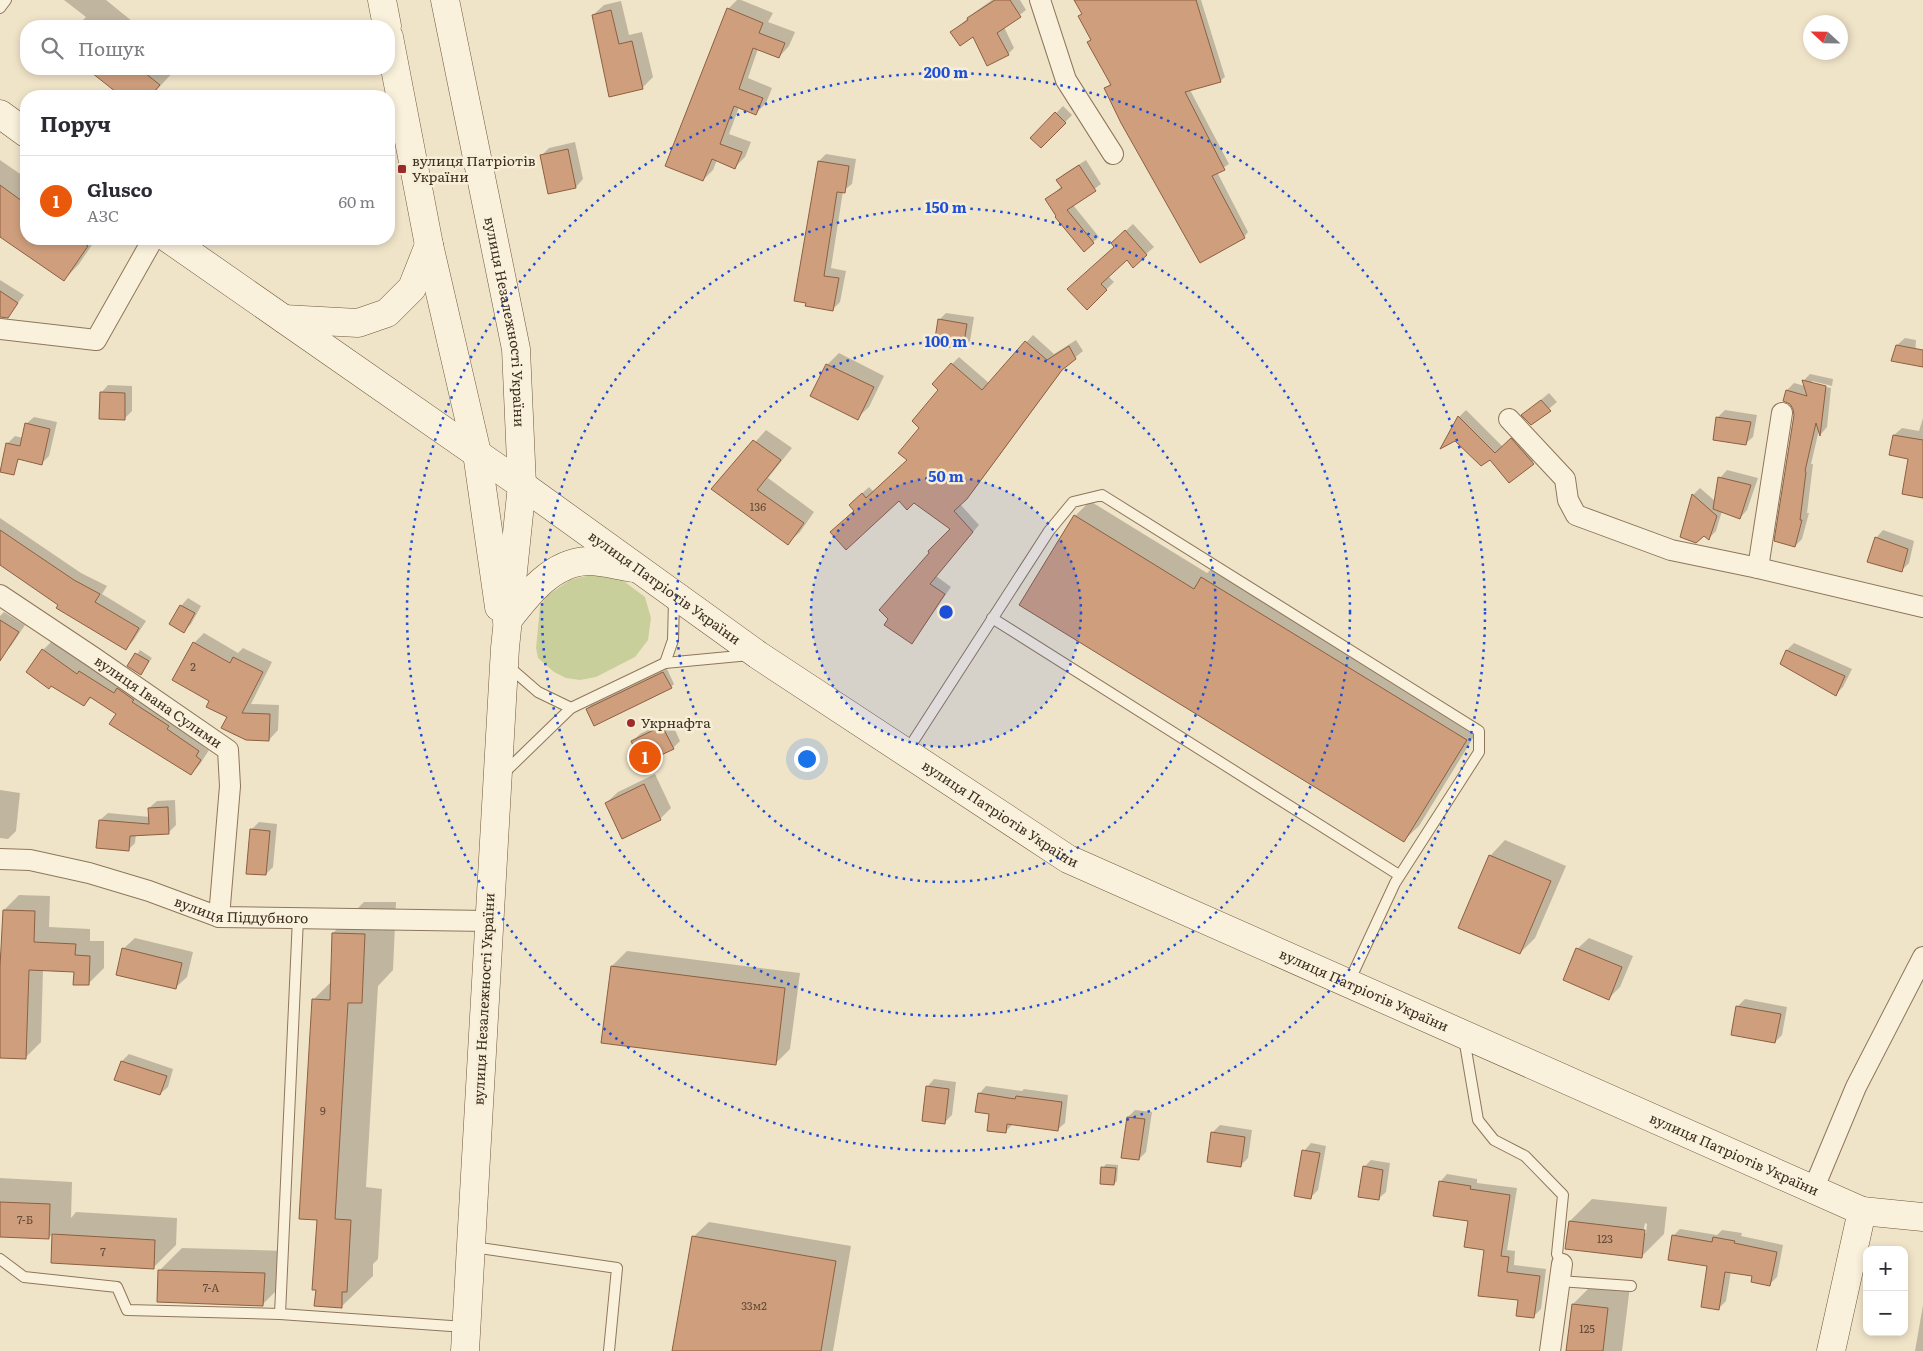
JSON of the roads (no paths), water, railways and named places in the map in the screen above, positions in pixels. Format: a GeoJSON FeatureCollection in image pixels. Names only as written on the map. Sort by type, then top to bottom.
{"type":"FeatureCollection","features":[{"type":"Feature","properties":{"kind":"main road"},"geometry":{"type":"LineString","coordinates":[[382,0],[386,20]]}},
{"type":"Feature","properties":{"kind":"main road","name":"вулиця Незалежності України"},"geometry":{"type":"LineString","coordinates":[[445,0],[516,349],[522,485],[504,655],[466,1339]]}},
{"type":"Feature","properties":{"kind":"main road","name":"вулиця Незалежності України"},"geometry":{"type":"LineString","coordinates":[[395,68],[429,245],[477,453],[504,655]]}},
{"type":"Feature","properties":{"kind":"main road"},"geometry":{"type":"LineString","coordinates":[[0,114],[20,129]]}},
{"type":"Feature","properties":{"kind":"main road","name":"вулиця Патріотів України"},"geometry":{"type":"LineString","coordinates":[[178,245],[477,453],[758,655],[1068,859],[1862,1211],[1923,1217]]}},
{"type":"Feature","properties":{"kind":"main road"},"geometry":{"type":"LineString","coordinates":[[284,319],[358,323],[387,313],[412,288],[429,245]]}},
{"type":"Feature","properties":{"kind":"main road"},"geometry":{"type":"LineString","coordinates":[[507,621],[531,590],[562,567],[588,561],[639,569]]}},
{"type":"Feature","properties":{"kind":"main road"},"geometry":{"type":"LineString","coordinates":[[1830,1351],[1862,1211]]}},
{"type":"Feature","properties":{"kind":"street"},"geometry":{"type":"LineString","coordinates":[[1040,0],[1066,80],[1114,154]]}},
{"type":"Feature","properties":{"kind":"street"},"geometry":{"type":"LineString","coordinates":[[0,329],[96,340],[150,245]]}},
{"type":"Feature","properties":{"kind":"street"},"geometry":{"type":"LineString","coordinates":[[1758,568],[1782,413]]}},
{"type":"Feature","properties":{"kind":"street"},"geometry":{"type":"LineString","coordinates":[[1509,419],[1565,479],[1568,500],[1576,515],[1671,550],[1758,568],[1923,607]]}},
{"type":"Feature","properties":{"kind":"street","name":"вулиця Івана Сулими"},"geometry":{"type":"LineString","coordinates":[[0,595],[93,656],[228,750],[230,786],[219,916]]}},
{"type":"Feature","properties":{"kind":"street","name":"вулиця Піддубного"},"geometry":{"type":"LineString","coordinates":[[0,859],[30,860],[89,872],[219,916],[488,921]]}},
{"type":"Feature","properties":{"kind":"street"},"geometry":{"type":"LineString","coordinates":[[1813,1190],[1856,1087],[1923,957]]}},
{"type":"Feature","properties":{"kind":"street"},"geometry":{"type":"LineString","coordinates":[[1550,1351],[1560,1273]]}},
{"type":"Feature","properties":{"kind":"lane"},"geometry":{"type":"LineString","coordinates":[[0,8],[6,0]]}},
{"type":"Feature","properties":{"kind":"lane"},"geometry":{"type":"LineString","coordinates":[[906,752],[1049,531],[1073,502],[1102,495],[1479,731],[1479,752],[1399,875],[1348,984]]}},
{"type":"Feature","properties":{"kind":"lane"},"geometry":{"type":"LineString","coordinates":[[665,663],[674,640],[674,594]]}},
{"type":"Feature","properties":{"kind":"lane"},"geometry":{"type":"LineString","coordinates":[[992,618],[1399,875]]}},
{"type":"Feature","properties":{"kind":"lane"},"geometry":{"type":"LineString","coordinates":[[504,655],[538,692],[571,708]]}},
{"type":"Feature","properties":{"kind":"lane"},"geometry":{"type":"LineString","coordinates":[[496,781],[571,708],[665,663],[758,655]]}},
{"type":"Feature","properties":{"kind":"lane"},"geometry":{"type":"LineString","coordinates":[[280,1314],[298,918]]}},
{"type":"Feature","properties":{"kind":"lane"},"geometry":{"type":"LineString","coordinates":[[1463,1035],[1478,1120],[1494,1140],[1524,1156],[1562,1195],[1557,1254],[1560,1273],[1631,1286]]}},
{"type":"Feature","properties":{"kind":"lane"},"geometry":{"type":"LineString","coordinates":[[470,1247],[617,1268],[609,1351]]}},
{"type":"Feature","properties":{"kind":"lane"},"geometry":{"type":"LineString","coordinates":[[0,1259],[24,1277],[117,1287],[127,1310],[280,1314],[466,1339]]}},
{"type":"Feature","properties":{"kind":"place","name":"вулиця Патріотів України"},"geometry":{"type":"Point","coordinates":[402,169]}},
{"type":"Feature","properties":{"kind":"place","name":"Укрнафта"},"geometry":{"type":"Point","coordinates":[631,723]}},
{"type":"Feature","properties":{"kind":"place","name":"Glusco"},"geometry":{"type":"Point","coordinates":[645,757]}}]}
